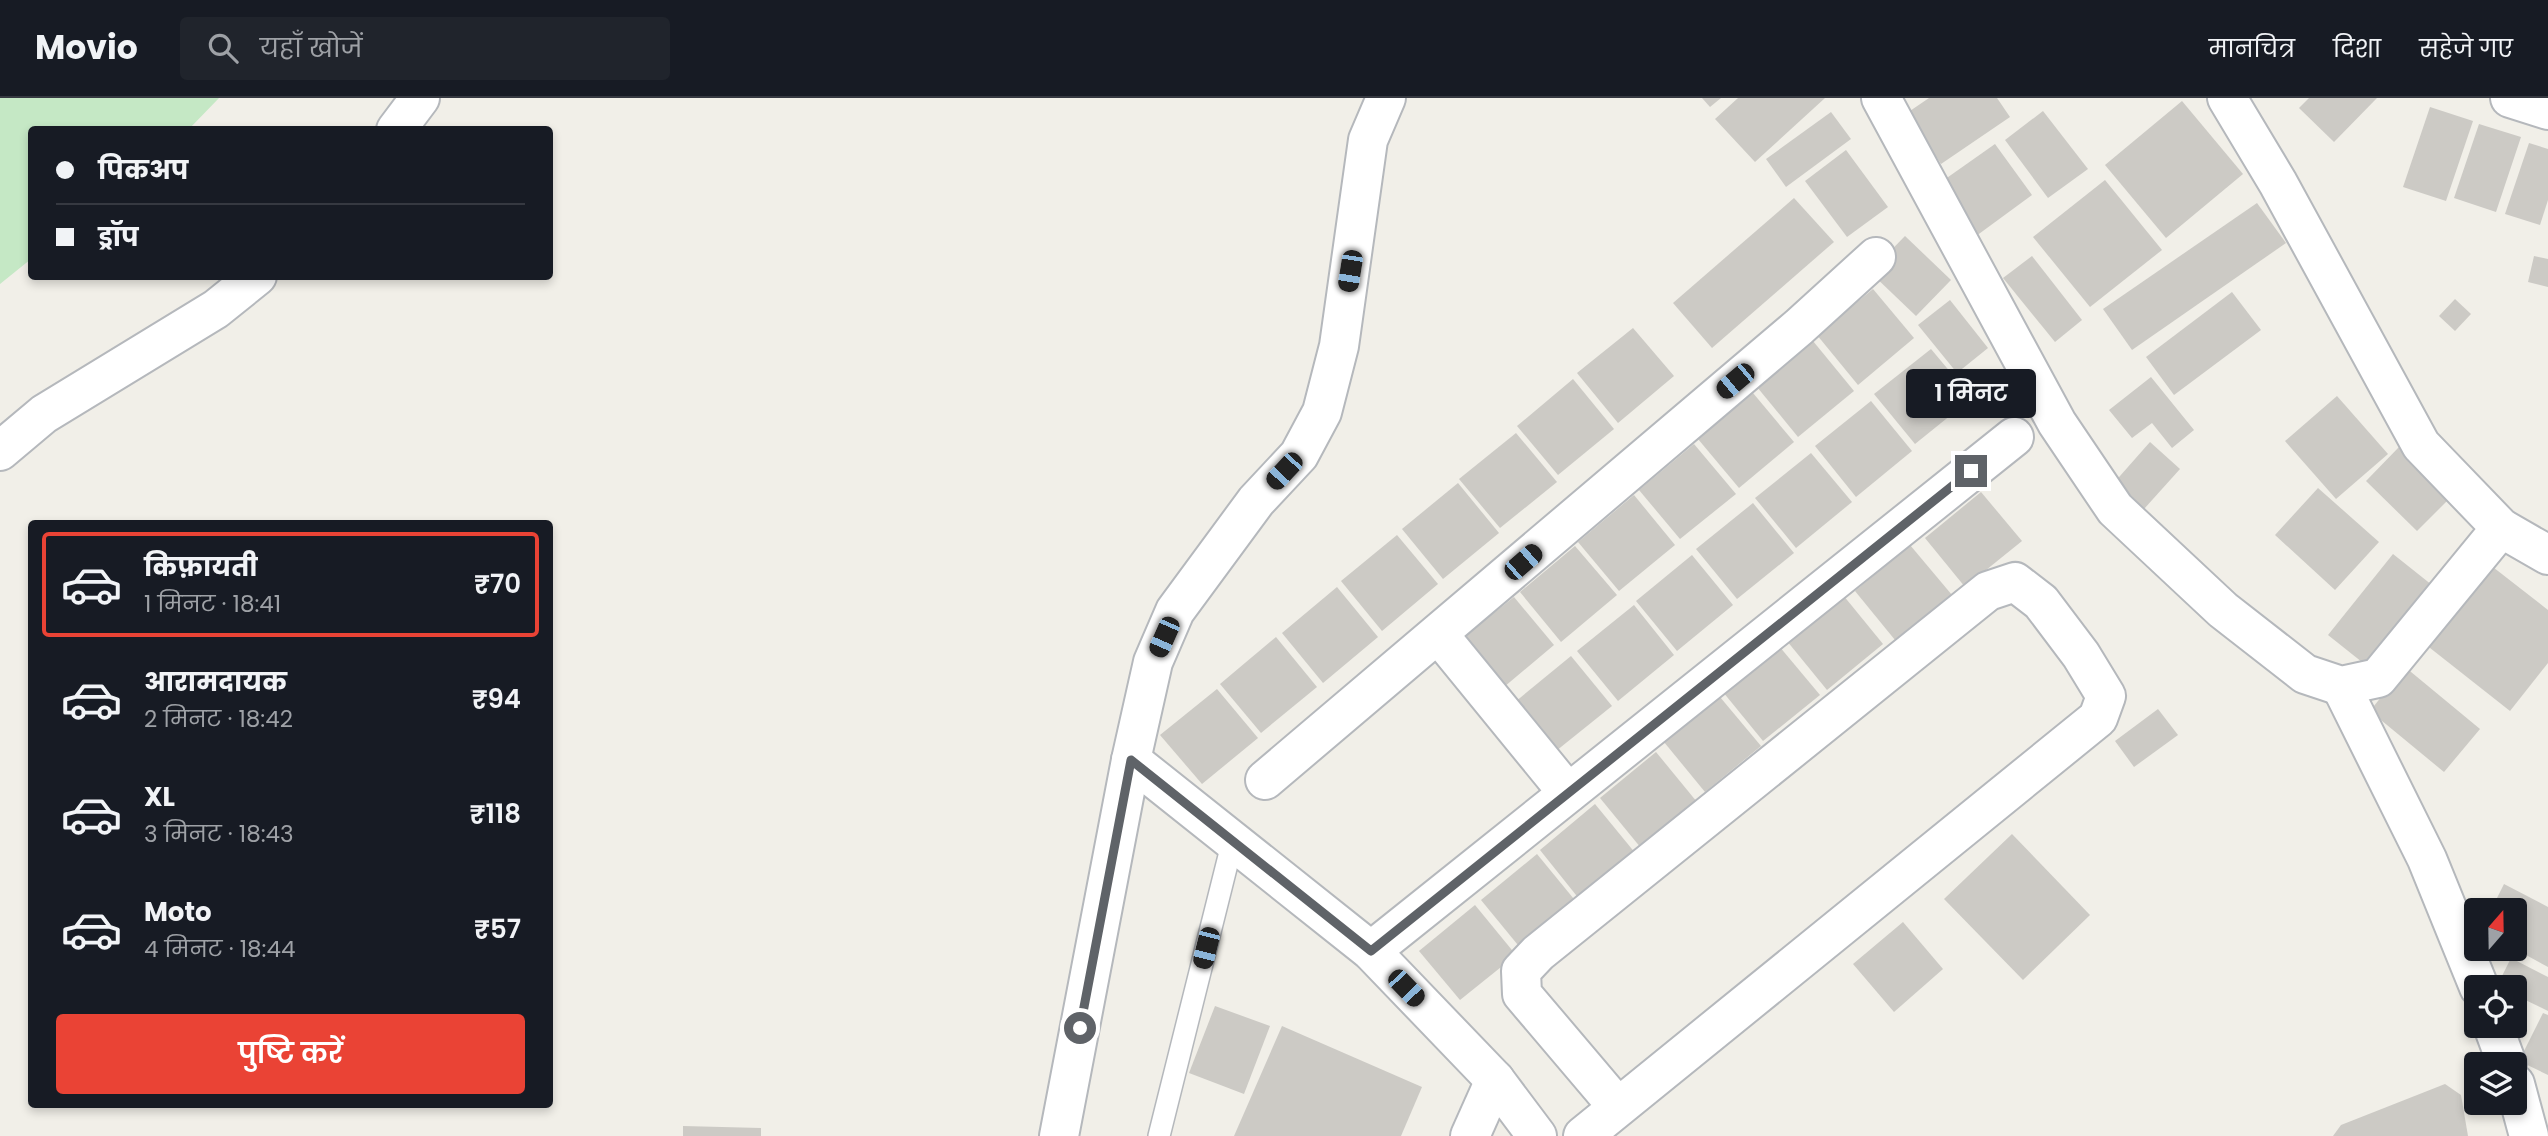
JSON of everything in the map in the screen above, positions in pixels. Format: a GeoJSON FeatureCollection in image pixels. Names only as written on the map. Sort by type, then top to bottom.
{"type":"FeatureCollection","features":[{"type":"Feature","properties":{"kind":"street"},"geometry":{"type":"LineString","coordinates":[[399,126],[420,98]]}},
{"type":"Feature","properties":{"kind":"street"},"geometry":{"type":"LineString","coordinates":[[1059,1136],[1131,760],[1153,662],[1175,611],[1256,501],[1299,456],[1322,412],[1339,346],[1368,140],[1386,98]]}},
{"type":"Feature","properties":{"kind":"street"},"geometry":{"type":"LineString","coordinates":[[1881,98],[2057,423],[2115,509],[2233,618],[2305,674],[2341,686],[2378,678],[2501,528]]}},
{"type":"Feature","properties":{"kind":"street"},"geometry":{"type":"LineString","coordinates":[[2227,98],[2278,183],[2421,445],[2501,528],[2548,555]]}},
{"type":"Feature","properties":{"kind":"street"},"geometry":{"type":"LineString","coordinates":[[1265,780],[1799,327],[1876,257]]}},
{"type":"Feature","properties":{"kind":"street"},"geometry":{"type":"LineString","coordinates":[[0,451],[44,414],[216,309],[252,280]]}},
{"type":"Feature","properties":{"kind":"street"},"geometry":{"type":"LineString","coordinates":[[1371,951],[2014,438]]}},
{"type":"Feature","properties":{"kind":"street"},"geometry":{"type":"LineString","coordinates":[[1583,1136],[2098,718],[2106,696],[2081,655],[2040,602],[2015,582],[1988,591],[1538,953],[1521,971],[1522,994],[1618,1106]]}},
{"type":"Feature","properties":{"kind":"street"},"geometry":{"type":"LineString","coordinates":[[1439,635],[1568,793]]}},
{"type":"Feature","properties":{"kind":"street"},"geometry":{"type":"LineString","coordinates":[[2341,686],[2427,859],[2474,975]]}},
{"type":"Feature","properties":{"kind":"street"},"geometry":{"type":"LineString","coordinates":[[1131,760],[1371,951],[1495,1080],[1537,1136]]}},
{"type":"Feature","properties":{"kind":"street"},"geometry":{"type":"LineString","coordinates":[[1470,1136],[1495,1080]]}},
{"type":"Feature","properties":{"kind":"street"},"geometry":{"type":"LineString","coordinates":[[2523,1115],[2529,1136]]}},
{"type":"Feature","properties":{"kind":"lane"},"geometry":{"type":"LineString","coordinates":[[1159,1136],[1233,840]]}},
{"type":"Feature","properties":{"kind":"green space"},"geometry":{"type":"Polygon","coordinates":[[[0,98],[219,98],[192,126],[28,126],[28,261],[0,284],[0,98]]]}},
{"type":"Feature","properties":{"kind":"building"},"geometry":{"type":"Polygon","coordinates":[[[1702,98],[1721,98],[1710,107],[1702,98]]]}},
{"type":"Feature","properties":{"kind":"building"},"geometry":{"type":"Polygon","coordinates":[[[1738,98],[1825,98],[1755,162],[1715,119],[1738,98]]]}},
{"type":"Feature","properties":{"kind":"building"},"geometry":{"type":"Polygon","coordinates":[[[1929,98],[1997,98],[2010,117],[1941,164],[1907,113],[1929,98]]]}},
{"type":"Feature","properties":{"kind":"building"},"geometry":{"type":"Polygon","coordinates":[[[2309,98],[2377,98],[2334,142],[2299,108],[2309,98]]]}},
{"type":"Feature","properties":{"kind":"building"},"geometry":{"type":"Polygon","coordinates":[[[2182,101],[2243,174],[2166,238],[2105,165],[2182,101]]]}},
{"type":"Feature","properties":{"kind":"building"},"geometry":{"type":"Polygon","coordinates":[[[2430,107],[2473,121],[2446,201],[2403,187],[2430,107]]]}},
{"type":"Feature","properties":{"kind":"building"},"geometry":{"type":"Polygon","coordinates":[[[2043,111],[2088,169],[2048,198],[2005,140],[2043,111]]]}},
{"type":"Feature","properties":{"kind":"building"},"geometry":{"type":"Polygon","coordinates":[[[1831,112],[1851,139],[1786,187],[1766,159],[1831,112]]]}},
{"type":"Feature","properties":{"kind":"building"},"geometry":{"type":"Polygon","coordinates":[[[2479,124],[2521,137],[2496,212],[2454,198],[2479,124]]]}},
{"type":"Feature","properties":{"kind":"building"},"geometry":{"type":"Polygon","coordinates":[[[2529,143],[2548,149],[2548,200],[2540,225],[2505,214],[2529,143]]]}},
{"type":"Feature","properties":{"kind":"building"},"geometry":{"type":"Polygon","coordinates":[[[1995,144],[2032,195],[1972,239],[1934,187],[1995,144]]]}},
{"type":"Feature","properties":{"kind":"building"},"geometry":{"type":"Polygon","coordinates":[[[1846,150],[1888,207],[1847,237],[1805,181],[1846,150]]]}},
{"type":"Feature","properties":{"kind":"building"},"geometry":{"type":"Polygon","coordinates":[[[2105,180],[2162,250],[2090,307],[2033,237],[2105,180]]]}},
{"type":"Feature","properties":{"kind":"building"},"geometry":{"type":"Polygon","coordinates":[[[1794,198],[1834,242],[1712,348],[1673,303],[1794,198]]]}},
{"type":"Feature","properties":{"kind":"building"},"geometry":{"type":"Polygon","coordinates":[[[2257,203],[2286,243],[2132,350],[2103,309],[2257,203]]]}},
{"type":"Feature","properties":{"kind":"building"},"geometry":{"type":"Polygon","coordinates":[[[1905,236],[1951,280],[1916,316],[1870,272],[1905,236]]]}},
{"type":"Feature","properties":{"kind":"building"},"geometry":{"type":"Polygon","coordinates":[[[2032,256],[2082,320],[2055,342],[2003,278],[2032,256]]]}},
{"type":"Feature","properties":{"kind":"building"},"geometry":{"type":"Polygon","coordinates":[[[2534,256],[2548,259],[2548,287],[2528,282],[2534,256]]]}},
{"type":"Feature","properties":{"kind":"building"},"geometry":{"type":"Polygon","coordinates":[[[1873,289],[1914,338],[1858,385],[1817,335],[1873,289]]]}},
{"type":"Feature","properties":{"kind":"building"},"geometry":{"type":"Polygon","coordinates":[[[2232,292],[2261,330],[2174,395],[2146,357],[2232,292]]]}},
{"type":"Feature","properties":{"kind":"building"},"geometry":{"type":"Polygon","coordinates":[[[2455,299],[2471,314],[2455,331],[2439,316],[2455,299]]]}},
{"type":"Feature","properties":{"kind":"building"},"geometry":{"type":"Polygon","coordinates":[[[1950,300],[1988,348],[1957,373],[1918,325],[1950,300]]]}},
{"type":"Feature","properties":{"kind":"building"},"geometry":{"type":"Polygon","coordinates":[[[1633,328],[1674,376],[1618,423],[1577,373],[1633,328]]]}},
{"type":"Feature","properties":{"kind":"building"},"geometry":{"type":"Polygon","coordinates":[[[1813,341],[1854,391],[1798,437],[1757,387],[1813,341]]]}},
{"type":"Feature","properties":{"kind":"building"},"geometry":{"type":"Polygon","coordinates":[[[1931,349],[1972,398],[1915,444],[1874,394],[1931,349]]]}},
{"type":"Feature","properties":{"kind":"building"},"geometry":{"type":"Polygon","coordinates":[[[2151,377],[2194,430],[2172,448],[2152,423],[2132,438],[2109,410],[2151,377]]]}},
{"type":"Feature","properties":{"kind":"building"},"geometry":{"type":"Polygon","coordinates":[[[1573,379],[1614,429],[1558,475],[1517,426],[1573,379]]]}},
{"type":"Feature","properties":{"kind":"building"},"geometry":{"type":"Polygon","coordinates":[[[1753,393],[1794,442],[1739,488],[1698,439],[1753,393]]]}},
{"type":"Feature","properties":{"kind":"building"},"geometry":{"type":"Polygon","coordinates":[[[2337,396],[2388,454],[2336,499],[2285,441],[2337,396]]]}},
{"type":"Feature","properties":{"kind":"building"},"geometry":{"type":"Polygon","coordinates":[[[1871,401],[1912,451],[1856,497],[1815,446],[1871,401]]]}},
{"type":"Feature","properties":{"kind":"building"},"geometry":{"type":"Polygon","coordinates":[[[1516,433],[1557,482],[1500,528],[1459,479],[1516,433]]]}},
{"type":"Feature","properties":{"kind":"building"},"geometry":{"type":"Polygon","coordinates":[[[2150,442],[2180,469],[2135,519],[2105,493],[2150,442]]]}},
{"type":"Feature","properties":{"kind":"building"},"geometry":{"type":"Polygon","coordinates":[[[1694,444],[1736,494],[1680,539],[1639,490],[1694,444]]]}},
{"type":"Feature","properties":{"kind":"building"},"geometry":{"type":"Polygon","coordinates":[[[2400,446],[2452,496],[2417,531],[2366,481],[2400,446]]]}},
{"type":"Feature","properties":{"kind":"building"},"geometry":{"type":"Polygon","coordinates":[[[1811,453],[1852,502],[1796,548],[1755,498],[1811,453]]]}},
{"type":"Feature","properties":{"kind":"building"},"geometry":{"type":"Polygon","coordinates":[[[1458,483],[1499,533],[1443,579],[1402,529],[1458,483]]]}},
{"type":"Feature","properties":{"kind":"building"},"geometry":{"type":"Polygon","coordinates":[[[2318,488],[2379,542],[2335,590],[2275,535],[2318,488]]]}},
{"type":"Feature","properties":{"kind":"building"},"geometry":{"type":"Polygon","coordinates":[[[1981,492],[2022,541],[1965,587],[1925,538],[1981,492]]]}},
{"type":"Feature","properties":{"kind":"building"},"geometry":{"type":"Polygon","coordinates":[[[1634,495],[1675,545],[1619,591],[1578,542],[1634,495]]]}},
{"type":"Feature","properties":{"kind":"building"},"geometry":{"type":"Polygon","coordinates":[[[1753,503],[1794,553],[1737,599],[1696,549],[1753,503]]]}},
{"type":"Feature","properties":{"kind":"building"},"geometry":{"type":"Polygon","coordinates":[[[1397,535],[1438,584],[1382,631],[1341,581],[1397,535]]]}},
{"type":"Feature","properties":{"kind":"building"},"geometry":{"type":"Polygon","coordinates":[[[1910,545],[1952,595],[1895,640],[1855,591],[1910,545]]]}},
{"type":"Feature","properties":{"kind":"building"},"geometry":{"type":"Polygon","coordinates":[[[1575,546],[1617,595],[1561,642],[1520,592],[1575,546]]]}},
{"type":"Feature","properties":{"kind":"building"},"geometry":{"type":"Polygon","coordinates":[[[2393,554],[2437,589],[2372,670],[2328,635],[2393,554]]]}},
{"type":"Feature","properties":{"kind":"building"},"geometry":{"type":"Polygon","coordinates":[[[1692,555],[1733,605],[1677,651],[1636,601],[1692,555]]]}},
{"type":"Feature","properties":{"kind":"building"},"geometry":{"type":"Polygon","coordinates":[[[2489,564],[2548,610],[2548,663],[2510,711],[2425,644],[2489,564]]]}},
{"type":"Feature","properties":{"kind":"building"},"geometry":{"type":"Polygon","coordinates":[[[1337,587],[1378,637],[1323,683],[1282,633],[1337,587]]]}},
{"type":"Feature","properties":{"kind":"building"},"geometry":{"type":"Polygon","coordinates":[[[1843,595],[1883,644],[1827,690],[1787,641],[1843,595]]]}},
{"type":"Feature","properties":{"kind":"building"},"geometry":{"type":"Polygon","coordinates":[[[1514,597],[1554,645],[1498,692],[1457,642],[1514,597]]]}},
{"type":"Feature","properties":{"kind":"building"},"geometry":{"type":"Polygon","coordinates":[[[1634,605],[1674,655],[1618,701],[1577,651],[1634,605]]]}},
{"type":"Feature","properties":{"kind":"building"},"geometry":{"type":"Polygon","coordinates":[[[1276,637],[1317,687],[1261,733],[1220,684],[1276,637]]]}},
{"type":"Feature","properties":{"kind":"building"},"geometry":{"type":"Polygon","coordinates":[[[1779,646],[1820,695],[1763,741],[1723,692],[1779,646]]]}},
{"type":"Feature","properties":{"kind":"building"},"geometry":{"type":"Polygon","coordinates":[[[1571,656],[1612,706],[1556,751],[1515,702],[1571,656]]]}},
{"type":"Feature","properties":{"kind":"building"},"geometry":{"type":"Polygon","coordinates":[[[2405,667],[2480,729],[2444,772],[2370,711],[2405,667]]]}},
{"type":"Feature","properties":{"kind":"building"},"geometry":{"type":"Polygon","coordinates":[[[1217,689],[1258,738],[1202,784],[1160,735],[1217,689]]]}},
{"type":"Feature","properties":{"kind":"building"},"geometry":{"type":"Polygon","coordinates":[[[1720,697],[1761,746],[1705,792],[1664,742],[1720,697]]]}},
{"type":"Feature","properties":{"kind":"building"},"geometry":{"type":"Polygon","coordinates":[[[2158,709],[2178,735],[2134,767],[2115,741],[2158,709]]]}},
{"type":"Feature","properties":{"kind":"building"},"geometry":{"type":"Polygon","coordinates":[[[1656,752],[1697,802],[1641,848],[1600,798],[1656,752]]]}},
{"type":"Feature","properties":{"kind":"building"},"geometry":{"type":"Polygon","coordinates":[[[1595,804],[1636,854],[1580,900],[1540,850],[1595,804]]]}},
{"type":"Feature","properties":{"kind":"building"},"geometry":{"type":"Polygon","coordinates":[[[2012,834],[2090,915],[2023,980],[1944,899],[2012,834]]]}},
{"type":"Feature","properties":{"kind":"building"},"geometry":{"type":"Polygon","coordinates":[[[1537,854],[1578,904],[1522,950],[1481,900],[1537,854]]]}},
{"type":"Feature","properties":{"kind":"building"},"geometry":{"type":"Polygon","coordinates":[[[2504,884],[2548,907],[2548,967],[2527,956],[2527,898],[2497,898],[2504,884]]]}},
{"type":"Feature","properties":{"kind":"building"},"geometry":{"type":"Polygon","coordinates":[[[1475,905],[1516,955],[1460,1000],[1419,951],[1475,905]]]}},
{"type":"Feature","properties":{"kind":"building"},"geometry":{"type":"Polygon","coordinates":[[[1903,922],[1943,969],[1894,1012],[1853,964],[1903,922]]]}},
{"type":"Feature","properties":{"kind":"building"},"geometry":{"type":"Polygon","coordinates":[[[2510,961],[2517,961],[2548,977],[2548,1011],[2527,1001],[2527,975],[2502,975],[2510,961]]]}},
{"type":"Feature","properties":{"kind":"building"},"geometry":{"type":"Polygon","coordinates":[[[1215,1006],[1270,1026],[1244,1094],[1189,1073],[1215,1006]]]}},
{"type":"Feature","properties":{"kind":"building"},"geometry":{"type":"Polygon","coordinates":[[[2543,1013],[2548,1015],[2548,1075],[2527,1065],[2527,1052],[2524,1052],[2543,1013]]]}},
{"type":"Feature","properties":{"kind":"building"},"geometry":{"type":"Polygon","coordinates":[[[1282,1026],[1422,1087],[1401,1136],[1234,1136],[1282,1026]]]}},
{"type":"Feature","properties":{"kind":"building"},"geometry":{"type":"Polygon","coordinates":[[[2445,1084],[2461,1095],[2468,1136],[2333,1136],[2341,1125],[2445,1084]]]}},
{"type":"Feature","properties":{"kind":"building"},"geometry":{"type":"Polygon","coordinates":[[[683,1126],[761,1128],[761,1136],[683,1136],[683,1126]]]}},
{"type":"Feature","properties":{"kind":"route"},"geometry":{"type":"LineString","coordinates":[[1080,1028],[1131,760],[1371,951],[1971,471]]}}]}
